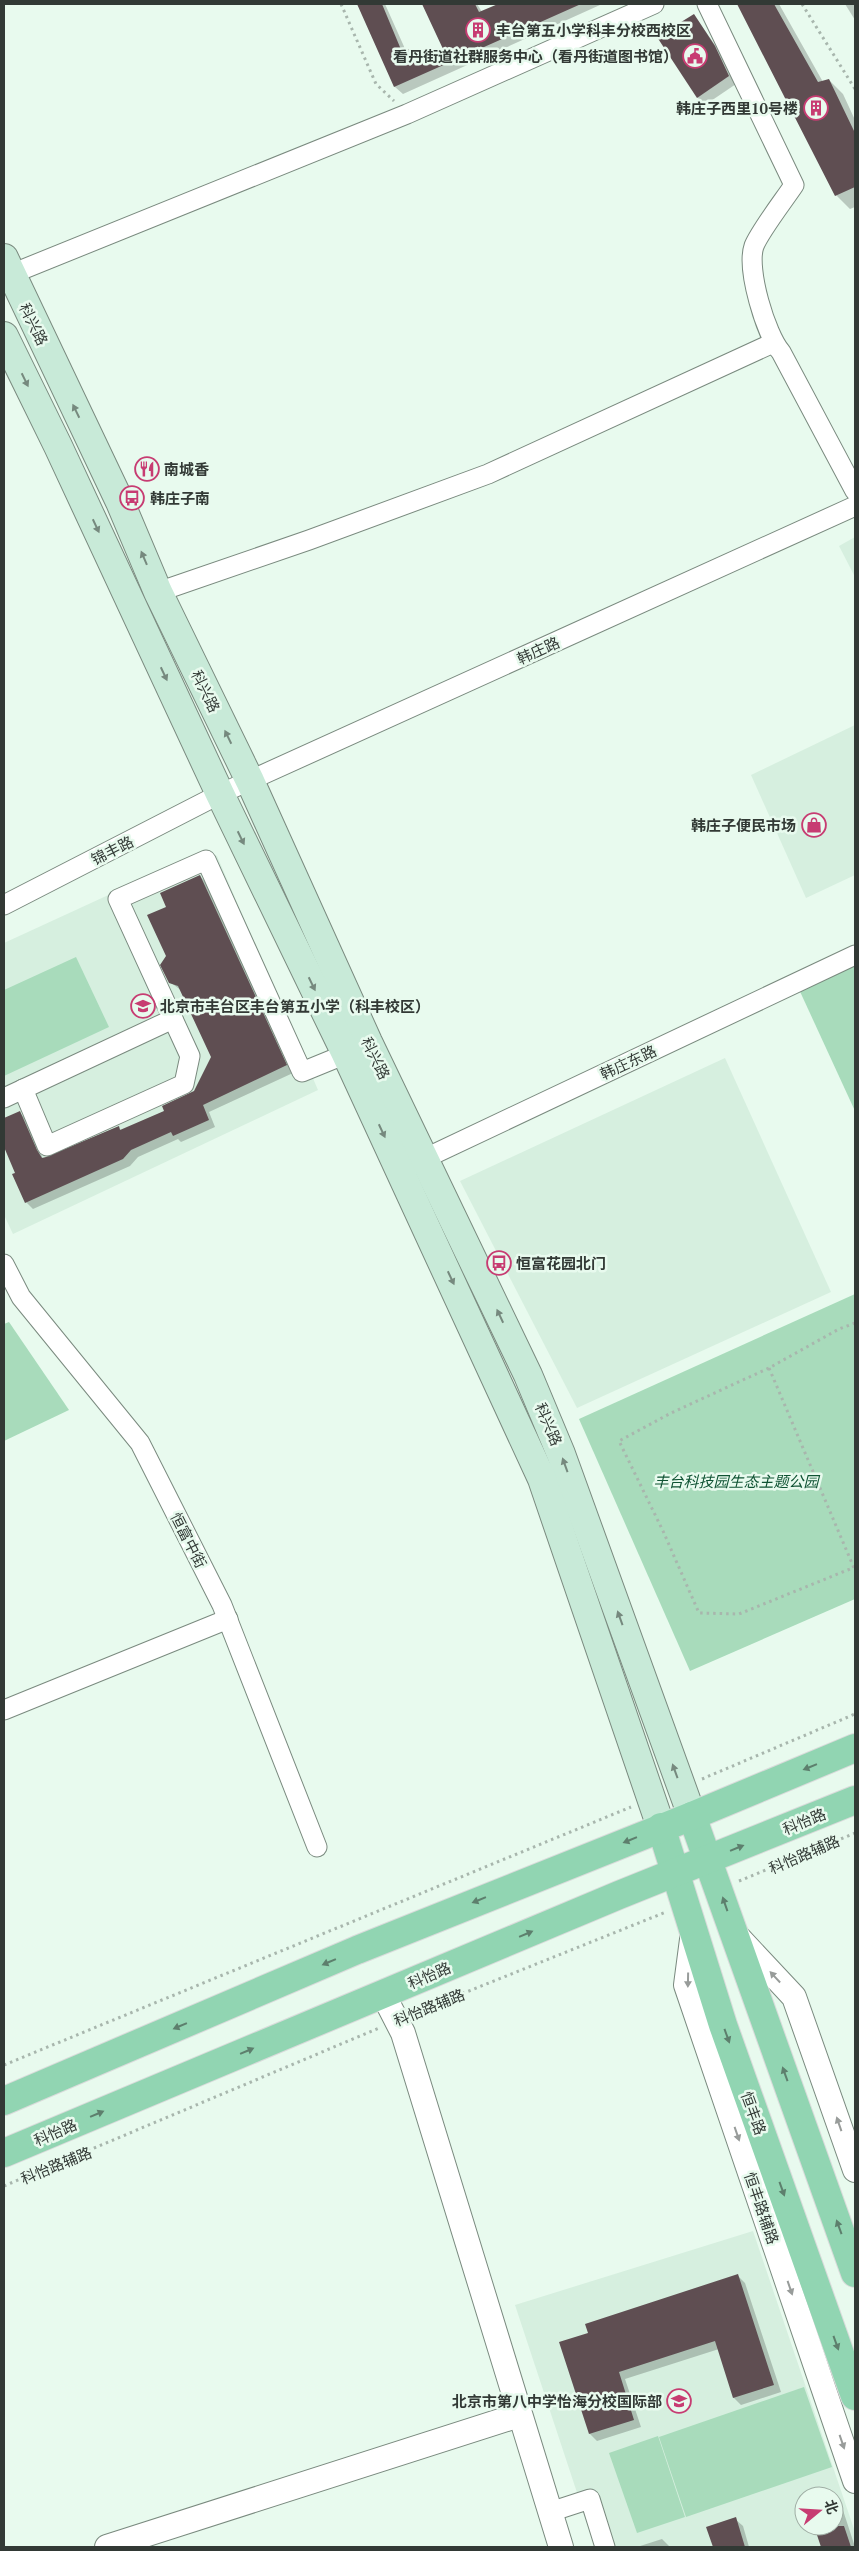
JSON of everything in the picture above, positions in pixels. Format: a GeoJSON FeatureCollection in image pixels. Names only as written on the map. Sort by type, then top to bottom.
{"type":"FeatureCollection","features":[{"type":"Feature","properties":{"kind":"main road","name":"科兴路"},"geometry":{"type":"LineString","coordinates":[[6,269],[120,502],[158,592],[250,781],[368,1042],[528,1375],[561,1454],[692,1816]]}},
{"type":"Feature","properties":{"kind":"main road","name":"科兴路"},"geometry":{"type":"LineString","coordinates":[[4,336],[58,446],[220,794],[346,1054],[542,1479],[661,1827]]}},
{"type":"Feature","properties":{"kind":"main road"},"geometry":{"type":"LineString","coordinates":[[4,2101],[357,1950],[692,1816],[855,1748]]}},
{"type":"Feature","properties":{"kind":"main road","name":"科怡路"},"geometry":{"type":"LineString","coordinates":[[4,2153],[383,1994],[855,1800]]}},
{"type":"Feature","properties":{"kind":"main road"},"geometry":{"type":"LineString","coordinates":[[692,1816],[855,2273]]}},
{"type":"Feature","properties":{"kind":"main road","name":"恒丰路"},"geometry":{"type":"LineString","coordinates":[[661,1827],[723,2025],[855,2396]]}},
{"type":"Feature","properties":{"kind":"street"},"geometry":{"type":"LineString","coordinates":[[6,269],[407,114],[654,4]]}},
{"type":"Feature","properties":{"kind":"street"},"geometry":{"type":"LineString","coordinates":[[707,4],[794,185],[754,247],[753,278],[773,343],[781,352],[855,491]]}},
{"type":"Feature","properties":{"kind":"street"},"geometry":{"type":"LineString","coordinates":[[158,592],[309,540],[488,474],[773,343]]}},
{"type":"Feature","properties":{"kind":"street","name":"韩庄路"},"geometry":{"type":"LineString","coordinates":[[220,794],[855,506]]}},
{"type":"Feature","properties":{"kind":"street","name":"锦丰路"},"geometry":{"type":"LineString","coordinates":[[4,905],[220,794]]}},
{"type":"Feature","properties":{"kind":"street"},"geometry":{"type":"LineString","coordinates":[[23,1089],[48,1146],[184,1084],[190,1056],[118,899],[206,860],[302,1072],[346,1054]]}},
{"type":"Feature","properties":{"kind":"street","name":"韩庄东路"},"geometry":{"type":"LineString","coordinates":[[401,1172],[424,1158],[855,956]]}},
{"type":"Feature","properties":{"kind":"street"},"geometry":{"type":"LineString","coordinates":[[4,1098],[173,1019]]}},
{"type":"Feature","properties":{"kind":"street","name":"恒富中街"},"geometry":{"type":"LineString","coordinates":[[4,1264],[21,1297],[140,1443],[228,1619],[317,1847]]}},
{"type":"Feature","properties":{"kind":"street"},"geometry":{"type":"LineString","coordinates":[[4,1710],[228,1619]]}},
{"type":"Feature","properties":{"kind":"street","name":"科怡路辅路"},"geometry":{"type":"LineString","coordinates":[[828,1812],[855,1806]]}},
{"type":"Feature","properties":{"kind":"street","name":"恒丰路辅路"},"geometry":{"type":"LineString","coordinates":[[693,1932],[686,1985],[855,2481]]}},
{"type":"Feature","properties":{"kind":"street"},"geometry":{"type":"LineString","coordinates":[[736,1935],[794,1997],[855,2170]]}},
{"type":"Feature","properties":{"kind":"street"},"geometry":{"type":"LineString","coordinates":[[383,1994],[398,2020],[561,2547]]}},
{"type":"Feature","properties":{"kind":"street"},"geometry":{"type":"LineString","coordinates":[[107,2547],[519,2414]]}},
{"type":"Feature","properties":{"kind":"street"},"geometry":{"type":"LineString","coordinates":[[550,2512],[590,2499],[605,2547]]}},
{"type":"Feature","properties":{"kind":"path"},"geometry":{"type":"LineString","coordinates":[[341,4],[376,84],[407,114]]}},
{"type":"Feature","properties":{"kind":"path"},"geometry":{"type":"LineString","coordinates":[[802,4],[855,89]]}},
{"type":"Feature","properties":{"kind":"path"},"geometry":{"type":"LineString","coordinates":[[769,1368],[855,1568],[739,1614],[699,1613],[663,1531],[619,1441],[671,1413],[769,1368],[855,1323]]}},
{"type":"Feature","properties":{"kind":"path"},"geometry":{"type":"LineString","coordinates":[[682,1788],[855,1714]]}},
{"type":"Feature","properties":{"kind":"path"},"geometry":{"type":"LineString","coordinates":[[4,2065],[652,1799]]}},
{"type":"Feature","properties":{"kind":"path","name":"科怡路辅路"},"geometry":{"type":"LineString","coordinates":[[719,1889],[855,1833]]}},
{"type":"Feature","properties":{"kind":"path","name":"科怡路辅路"},"geometry":{"type":"LineString","coordinates":[[4,2186],[398,2020],[685,1905]]}},
{"type":"Feature","properties":{"kind":"shaded area"},"geometry":{"type":"Polygon","coordinates":[[[855,537],[855,577],[839,546],[855,537]]]}},
{"type":"Feature","properties":{"kind":"shaded area","name":"韩庄子便民市场"},"geometry":{"type":"Polygon","coordinates":[[[855,725],[855,875],[806,898],[751,775],[855,725]]]}},
{"type":"Feature","properties":{"kind":"shaded area","name":"北京市丰台区丰台第五小学（科丰校区）"},"geometry":{"type":"Polygon","coordinates":[[[204,851],[217,856],[318,1090],[13,1234],[4,1215],[4,943],[204,851]]]}},
{"type":"Feature","properties":{"kind":"shaded area"},"geometry":{"type":"Polygon","coordinates":[[[725,1058],[831,1292],[577,1408],[460,1181],[725,1058]]]}},
{"type":"Feature","properties":{"kind":"shaded area","name":"北京市第八中学怡海分校国际部"},"geometry":{"type":"Polygon","coordinates":[[[753,2231],[839,2486],[794,2486],[794,2536],[844,2536],[844,2500],[855,2532],[855,2547],[595,2547],[515,2305],[753,2231]]]}},
{"type":"Feature","properties":{"kind":"green space"},"geometry":{"type":"Polygon","coordinates":[[[76,957],[109,1027],[4,1076],[4,990],[76,957]]]}},
{"type":"Feature","properties":{"kind":"green space"},"geometry":{"type":"Polygon","coordinates":[[[855,959],[855,1111],[797,985],[855,959]]]}},
{"type":"Feature","properties":{"kind":"green space","name":"丰台科技园生态主题公园"},"geometry":{"type":"Polygon","coordinates":[[[855,1294],[855,1599],[690,1671],[579,1419],[855,1294]]]}},
{"type":"Feature","properties":{"kind":"green space"},"geometry":{"type":"Polygon","coordinates":[[[9,1322],[69,1410],[4,1441],[4,1324],[9,1322]]]}},
{"type":"Feature","properties":{"kind":"green space"},"geometry":{"type":"Polygon","coordinates":[[[804,2387],[832,2467],[686,2517],[659,2437],[804,2387]]]}},
{"type":"Feature","properties":{"kind":"green space"},"geometry":{"type":"Polygon","coordinates":[[[658,2436],[685,2517],[637,2533],[609,2453],[658,2436]]]}},
{"type":"Feature","properties":{"kind":"building","name":"丰台第五小学科丰分校西校区"},"geometry":{"type":"Polygon","coordinates":[[[357,4],[382,4],[402,52],[409,49],[415,62],[443,49],[422,4],[475,4],[479,12],[498,4],[581,4],[394,87],[357,4]]]}},
{"type":"Feature","properties":{"kind":"building","name":"韩庄子西里10号楼"},"geometry":{"type":"Polygon","coordinates":[[[737,4],[774,4],[818,82],[829,79],[855,133],[855,187],[835,196],[737,4]]]}},
{"type":"Feature","properties":{"kind":"building","name":"看丹街道社群服务中心（看丹街道图书馆）"},"geometry":{"type":"Polygon","coordinates":[[[694,14],[715,46],[729,76],[697,98],[657,37],[694,14]]]}},
{"type":"Feature","properties":{"kind":"building"},"geometry":{"type":"Polygon","coordinates":[[[200,875],[287,1065],[203,1105],[209,1120],[173,1136],[171,1132],[131,1150],[123,1159],[25,1203],[12,1174],[15,1173],[4,1147],[4,1118],[20,1111],[42,1158],[119,1126],[120,1130],[164,1111],[162,1106],[194,1091],[211,1057],[178,986],[169,983],[160,965],[166,956],[147,915],[166,907],[160,893],[200,875]]]}},
{"type":"Feature","properties":{"kind":"building"},"geometry":{"type":"Polygon","coordinates":[[[738,2274],[774,2385],[733,2398],[715,2341],[619,2372],[634,2420],[589,2434],[559,2342],[588,2333],[585,2324],[738,2274]]]}},
{"type":"Feature","properties":{"kind":"building"},"geometry":{"type":"Polygon","coordinates":[[[736,2517],[745,2547],[713,2547],[706,2527],[736,2517]]]}},
{"type":"Feature","properties":{"kind":"building"},"geometry":{"type":"Polygon","coordinates":[[[844,2526],[851,2547],[821,2547],[817,2536],[844,2536],[844,2526]]]}},
{"type":"Feature","properties":{"kind":"place","name":"丰台第五小学科丰分校西校区"},"geometry":{"type":"Point","coordinates":[478,30]}},
{"type":"Feature","properties":{"kind":"place","name":"看丹街道社群服务中心（看丹街道图书馆）"},"geometry":{"type":"Point","coordinates":[695,56]}},
{"type":"Feature","properties":{"kind":"place","name":"韩庄子西里10号楼"},"geometry":{"type":"Point","coordinates":[816,108]}},
{"type":"Feature","properties":{"kind":"place","name":"南城香"},"geometry":{"type":"Point","coordinates":[147,469]}},
{"type":"Feature","properties":{"kind":"place","name":"韩庄子南"},"geometry":{"type":"Point","coordinates":[132,498]}},
{"type":"Feature","properties":{"kind":"place","name":"韩庄子便民市场"},"geometry":{"type":"Point","coordinates":[814,825]}},
{"type":"Feature","properties":{"kind":"place","name":"北京市丰台区丰台第五小学（科丰校区）"},"geometry":{"type":"Point","coordinates":[143,1006]}},
{"type":"Feature","properties":{"kind":"place","name":"恒富花园北门"},"geometry":{"type":"Point","coordinates":[499,1263]}},
{"type":"Feature","properties":{"kind":"place","name":"北京市第八中学怡海分校国际部"},"geometry":{"type":"Point","coordinates":[679,2401]}}]}
